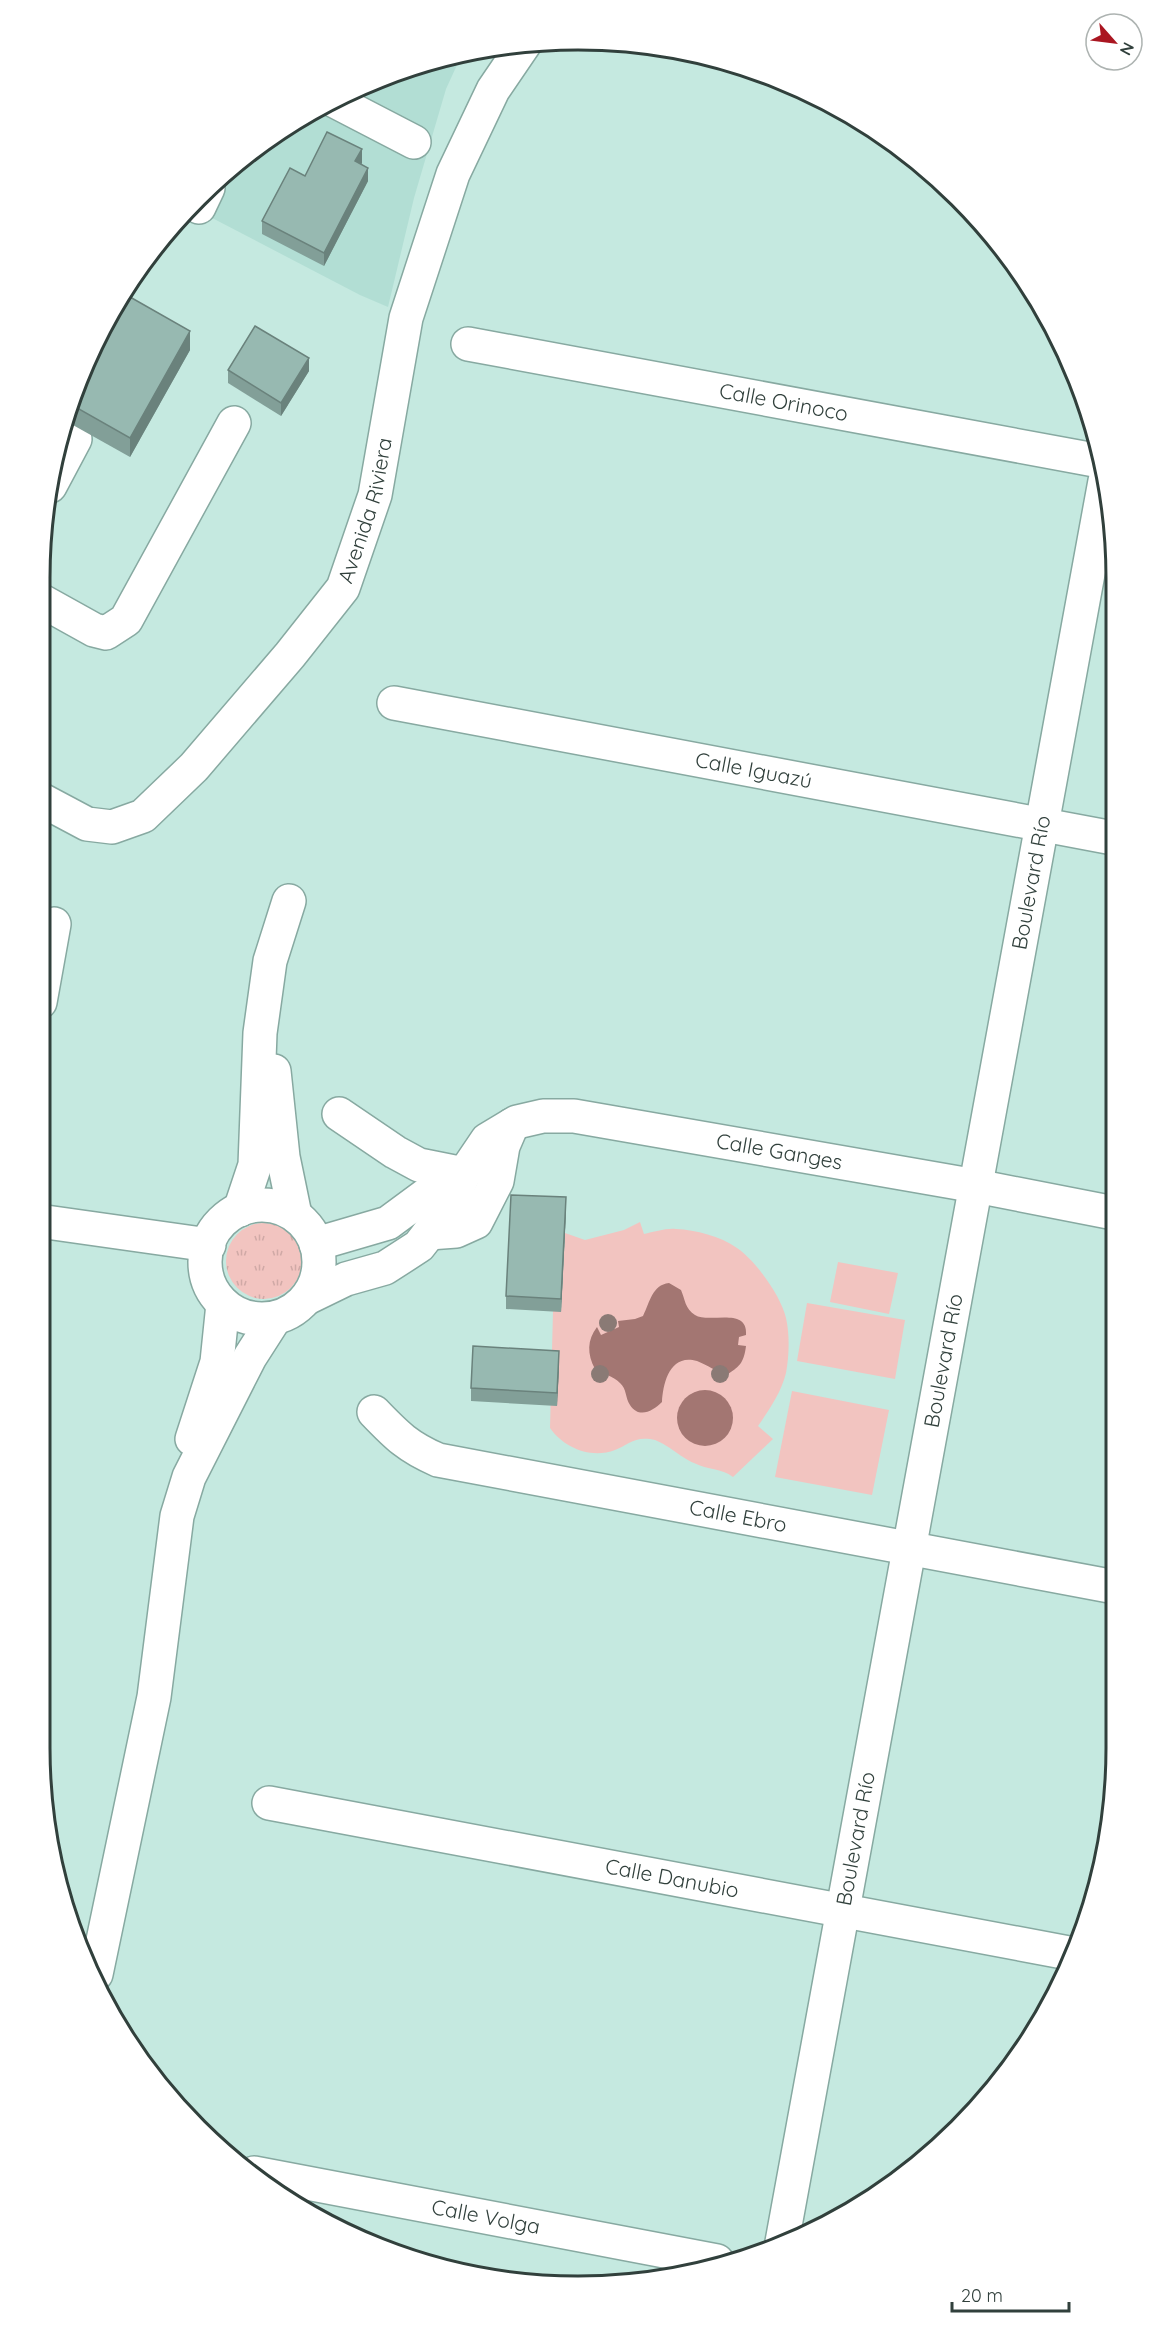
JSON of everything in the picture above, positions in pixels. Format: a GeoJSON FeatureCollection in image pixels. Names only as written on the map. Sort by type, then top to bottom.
{"type":"FeatureCollection","features":[{"type":"Feature","properties":{"kind":"street","name":"Avenida Riviera"},"geometry":{"type":"LineString","coordinates":[[50,804],[87,824],[112,827],[143,816],[194,767],[290,655],[343,588],[375,495],[406,318],[453,174],[493,90],[518,53]]}},
{"type":"Feature","properties":{"kind":"street"},"geometry":{"type":"LineString","coordinates":[[342,105],[414,142]]}},
{"type":"Feature","properties":{"kind":"street","name":"Calle Orinoco"},"geometry":{"type":"LineString","coordinates":[[468,344],[1092,460]]}},
{"type":"Feature","properties":{"kind":"street"},"geometry":{"type":"LineString","coordinates":[[50,606],[94,630],[106,633],[126,620],[234,423]]}},
{"type":"Feature","properties":{"kind":"street"},"geometry":{"type":"LineString","coordinates":[[63,461],[75,439]]}},
{"type":"Feature","properties":{"kind":"street","name":"Boulevard Río"},"geometry":{"type":"LineString","coordinates":[[783,2235],[1101,503]]}},
{"type":"Feature","properties":{"kind":"street","name":"Calle Iguazú"},"geometry":{"type":"LineString","coordinates":[[394,703],[1106,837]]}},
{"type":"Feature","properties":{"kind":"street"},"geometry":{"type":"LineString","coordinates":[[240,1210],[255,1165],[260,1033],[270,961],[289,901]]}},
{"type":"Feature","properties":{"kind":"street"},"geometry":{"type":"LineString","coordinates":[[50,946],[54,924]]}},
{"type":"Feature","properties":{"kind":"street"},"geometry":{"type":"LineString","coordinates":[[260,1033],[273,1066],[283,1157],[295,1215]]}},
{"type":"Feature","properties":{"kind":"street"},"geometry":{"type":"LineString","coordinates":[[339,1114],[394,1152],[419,1165],[464,1174]]}},
{"type":"Feature","properties":{"kind":"street","name":"Calle Ganges"},"geometry":{"type":"LineString","coordinates":[[307,1298],[346,1279],[385,1268],[419,1246],[447,1210],[464,1174],[487,1140],[513,1125],[543,1116],[574,1116],[976,1186],[1106,1211]]}},
{"type":"Feature","properties":{"kind":"street"},"geometry":{"type":"LineString","coordinates":[[429,1233],[456,1231],[476,1222],[497,1181],[499,1160],[513,1125]]}},
{"type":"Feature","properties":{"kind":"street","name":"Calle Ganges"},"geometry":{"type":"LineString","coordinates":[[316,1244],[388,1223],[434,1189],[464,1174]]}},
{"type":"Feature","properties":{"kind":"street"},"geometry":{"type":"LineString","coordinates":[[259,1205],[278,1207],[295,1215],[308,1228],[316,1244],[320,1263],[315,1282],[307,1298],[293,1311],[275,1318],[257,1319],[238,1314],[223,1304],[211,1289],[206,1271],[206,1252],[213,1234],[225,1220],[240,1210],[259,1205]]}},
{"type":"Feature","properties":{"kind":"street"},"geometry":{"type":"LineString","coordinates":[[50,1223],[209,1245]]}},
{"type":"Feature","properties":{"kind":"street"},"geometry":{"type":"LineString","coordinates":[[189,1477],[192,1434],[217,1362],[223,1304]]}},
{"type":"Feature","properties":{"kind":"street"},"geometry":{"type":"LineString","coordinates":[[97,1967],[154,1696],[177,1516],[189,1477],[250,1357],[275,1318]]}},
{"type":"Feature","properties":{"kind":"street","name":"Calle Ebro"},"geometry":{"type":"LineString","coordinates":[[374,1412],[399,1439],[438,1460],[1106,1585]]}},
{"type":"Feature","properties":{"kind":"street","name":"Calle Danubio"},"geometry":{"type":"LineString","coordinates":[[269,1803],[1065,1952]]}},
{"type":"Feature","properties":{"kind":"street","name":"Calle Volga"},"geometry":{"type":"LineString","coordinates":[[268,2176],[709,2259]]}},
{"type":"Feature","properties":{"kind":"shaded area"},"geometry":{"type":"Polygon","coordinates":[[[457,64],[446,89],[414,198],[388,307],[360,295],[198,211],[256,159],[314,120],[376,90],[457,64]]]}},
{"type":"Feature","properties":{"kind":"shaded area"},"geometry":{"type":"Polygon","coordinates":[[[669,1283],[681,1290],[687,1307],[695,1315],[709,1318],[734,1318],[741,1321],[745,1326],[746,1335],[739,1337],[738,1345],[746,1346],[744,1356],[739,1366],[728,1374],[697,1361],[680,1361],[674,1365],[666,1379],[662,1402],[650,1411],[642,1413],[630,1405],[620,1383],[595,1369],[589,1353],[590,1342],[597,1327],[601,1335],[619,1327],[618,1321],[643,1316],[655,1291],[663,1284],[669,1283]]]}},
{"type":"Feature","properties":{"kind":"shaded area"},"geometry":{"type":"Polygon","coordinates":[[[705,1390],[716,1392],[725,1398],[731,1407],[733,1418],[731,1429],[725,1438],[716,1444],[705,1446],[694,1444],[685,1438],[679,1429],[677,1418],[679,1407],[685,1398],[694,1392],[705,1390]]]}},
{"type":"Feature","properties":{"kind":"green space"},"geometry":{"type":"Polygon","coordinates":[[[640,1222],[644,1234],[668,1229],[700,1232],[737,1248],[760,1270],[783,1309],[789,1339],[786,1373],[778,1394],[758,1426],[773,1439],[733,1477],[694,1463],[655,1440],[639,1439],[615,1450],[588,1452],[570,1446],[550,1428],[553,1311],[561,1311],[565,1233],[585,1240],[624,1230],[640,1222]]]}},
{"type":"Feature","properties":{"kind":"green space"},"geometry":{"type":"Polygon","coordinates":[[[264,1223],[278,1226],[291,1234],[299,1247],[302,1261],[299,1275],[291,1288],[278,1296],[264,1299],[250,1296],[237,1288],[229,1275],[226,1261],[229,1247],[237,1234],[250,1226],[264,1223]]]}},
{"type":"Feature","properties":{"kind":"green space"},"geometry":{"type":"Polygon","coordinates":[[[838,1262],[898,1273],[889,1314],[830,1302],[838,1262]]]}},
{"type":"Feature","properties":{"kind":"green space"},"geometry":{"type":"Polygon","coordinates":[[[807,1303],[905,1320],[895,1379],[797,1361],[807,1303]]]}},
{"type":"Feature","properties":{"kind":"green space"},"geometry":{"type":"Polygon","coordinates":[[[792,1391],[889,1410],[872,1495],[775,1477],[792,1391]]]}},
{"type":"Feature","properties":{"kind":"building"},"geometry":{"type":"Polygon","coordinates":[[[327,132],[362,149],[355,161],[368,168],[324,253],[262,221],[290,168],[305,176],[327,132]]]}},
{"type":"Feature","properties":{"kind":"building"},"geometry":{"type":"Polygon","coordinates":[[[131,297],[190,331],[130,438],[78,408],[104,344],[131,297]]]}},
{"type":"Feature","properties":{"kind":"building"},"geometry":{"type":"Polygon","coordinates":[[[255,326],[309,358],[281,403],[228,370],[255,326]]]}},
{"type":"Feature","properties":{"kind":"building"},"geometry":{"type":"Polygon","coordinates":[[[511,1195],[566,1197],[561,1299],[506,1296],[511,1195]]]}},
{"type":"Feature","properties":{"kind":"building"},"geometry":{"type":"Polygon","coordinates":[[[473,1346],[559,1351],[557,1393],[471,1388],[473,1346]]]}}]}
